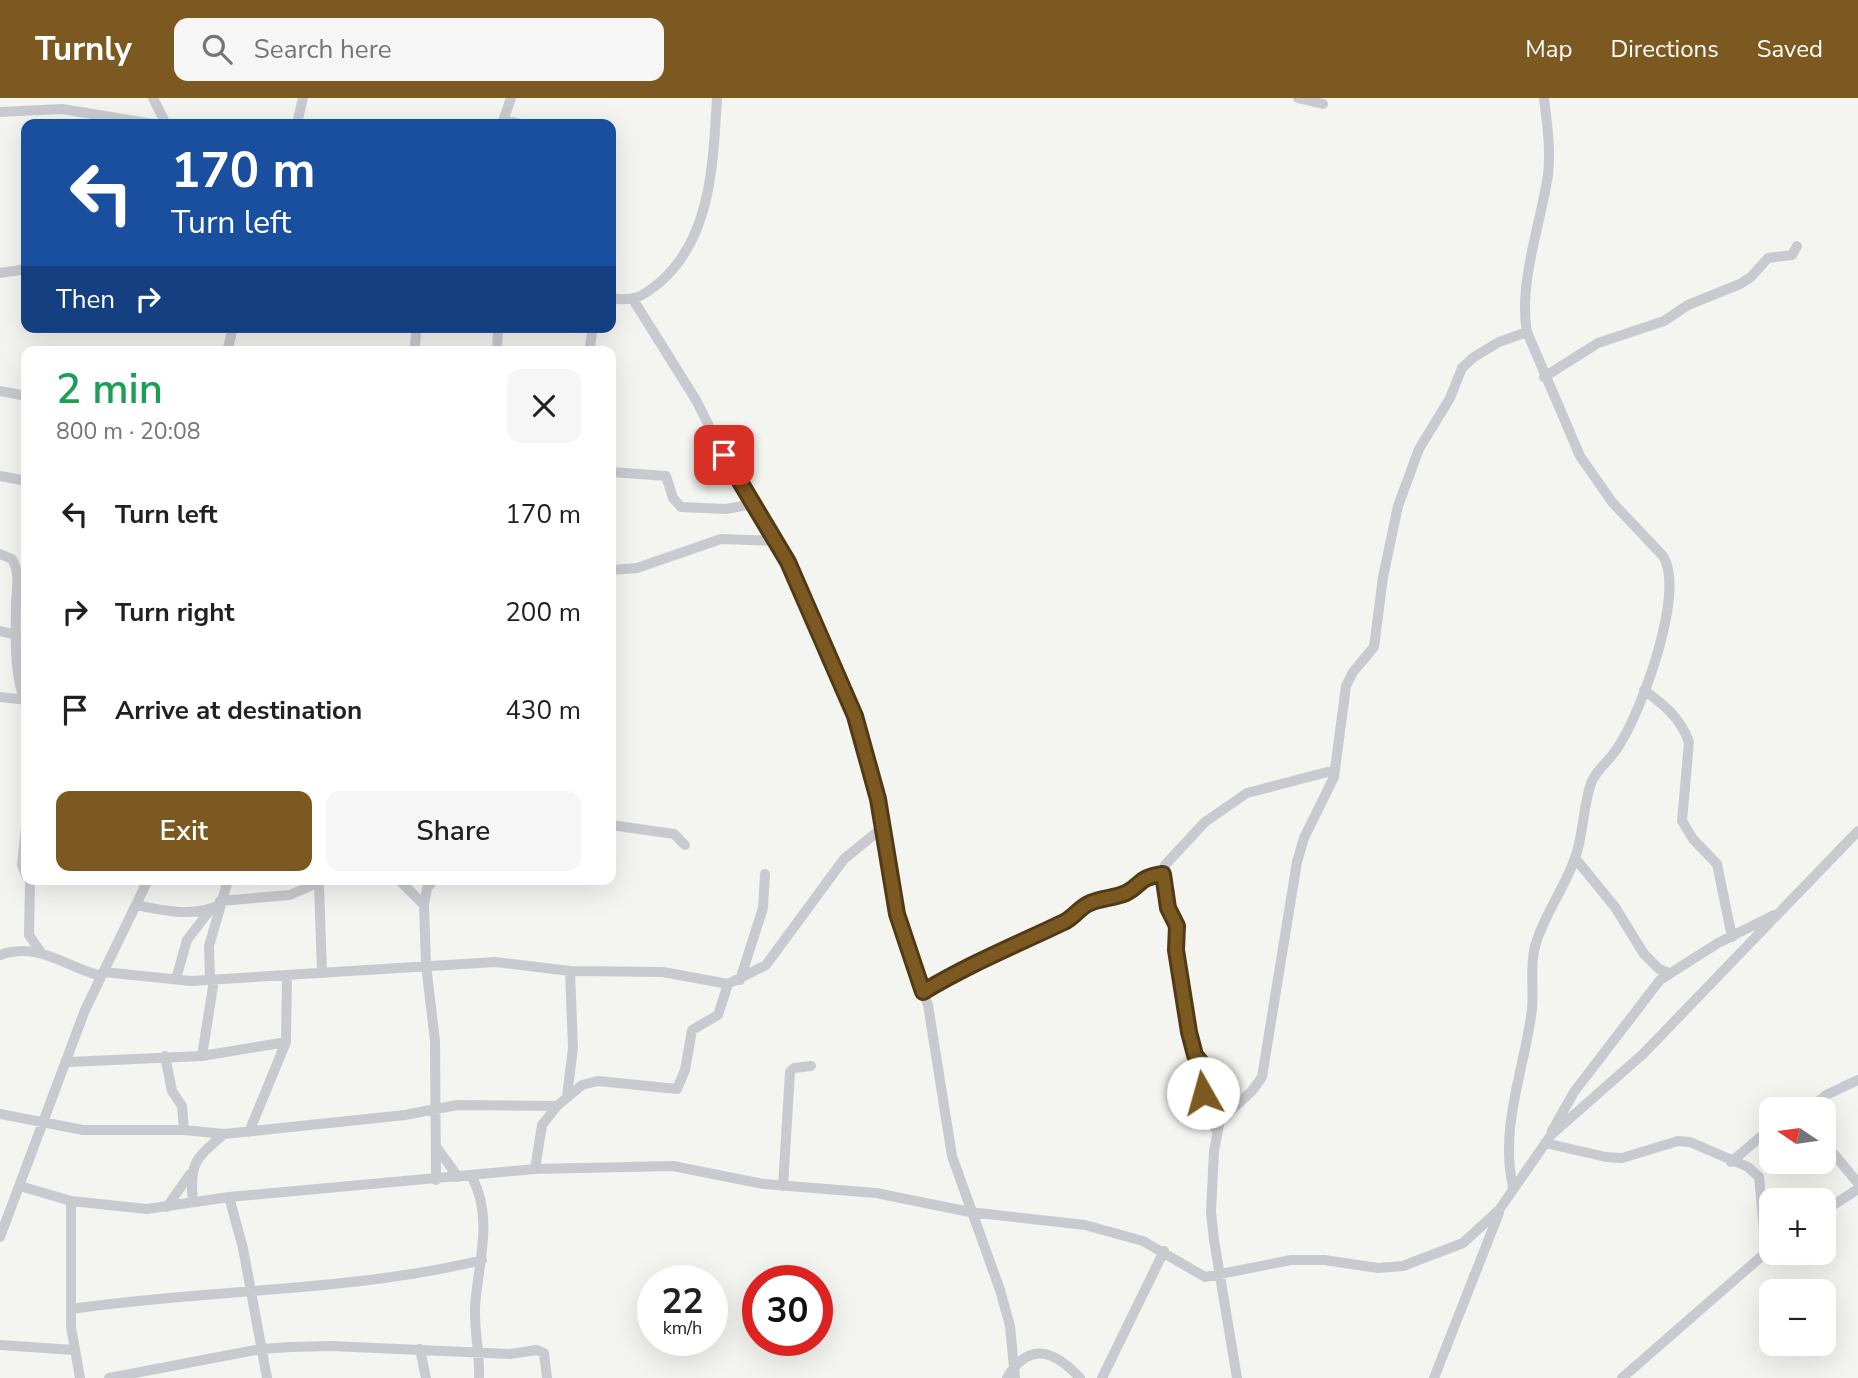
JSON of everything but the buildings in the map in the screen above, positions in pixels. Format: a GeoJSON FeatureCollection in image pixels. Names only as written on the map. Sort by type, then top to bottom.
{"type":"FeatureCollection","features":[{"type":"Feature","properties":{"kind":"street"},"geometry":{"type":"LineString","coordinates":[[153,98],[164,119]]}},
{"type":"Feature","properties":{"kind":"street"},"geometry":{"type":"LineString","coordinates":[[298,119],[303,98]]}},
{"type":"Feature","properties":{"kind":"street"},"geometry":{"type":"LineString","coordinates":[[504,119],[511,98]]}},
{"type":"Feature","properties":{"kind":"street"},"geometry":{"type":"LineString","coordinates":[[616,299],[634,301],[677,265],[701,223],[717,98]]}},
{"type":"Feature","properties":{"kind":"street"},"geometry":{"type":"LineString","coordinates":[[1298,98],[1324,104]]}},
{"type":"Feature","properties":{"kind":"street"},"geometry":{"type":"LineString","coordinates":[[1513,1187],[1508,1168],[1508,1139],[1531,1013],[1537,940],[1575,858],[1592,780],[1619,747],[1644,690],[1668,611],[1671,592],[1668,564],[1596,482],[1580,456],[1527,332],[1531,260],[1548,174],[1544,98]]}},
{"type":"Feature","properties":{"kind":"street"},"geometry":{"type":"LineString","coordinates":[[0,112],[62,109],[123,119]]}},
{"type":"Feature","properties":{"kind":"street"},"geometry":{"type":"LineString","coordinates":[[1544,377],[1598,344],[1664,321],[1688,305],[1733,287],[1751,276],[1768,258],[1794,254],[1797,246]]}},
{"type":"Feature","properties":{"kind":"street"},"geometry":{"type":"LineString","coordinates":[[0,273],[21,270]]}},
{"type":"Feature","properties":{"kind":"street"},"geometry":{"type":"LineString","coordinates":[[634,301],[696,400],[776,541],[855,716],[872,768],[881,829],[904,943],[923,992],[935,1039],[941,1097],[952,1156],[1000,1290],[1010,1326],[1015,1378]]}},
{"type":"Feature","properties":{"kind":"street"},"geometry":{"type":"LineString","coordinates":[[1237,1378],[1211,1212],[1217,1130],[1225,1112],[1252,1091],[1262,1077],[1297,862],[1304,838],[1324,801],[1335,770],[1346,686],[1353,672],[1374,647],[1383,577],[1398,506],[1419,450],[1450,398],[1462,368],[1474,357],[1499,342],[1527,332]]}},
{"type":"Feature","properties":{"kind":"street"},"geometry":{"type":"LineString","coordinates":[[0,391],[21,395]]}},
{"type":"Feature","properties":{"kind":"street"},"geometry":{"type":"LineString","coordinates":[[616,472],[666,476],[673,498],[681,507],[726,509],[753,504]]}},
{"type":"Feature","properties":{"kind":"street"},"geometry":{"type":"LineString","coordinates":[[0,476],[21,480]]}},
{"type":"Feature","properties":{"kind":"street"},"geometry":{"type":"LineString","coordinates":[[616,570],[637,568],[721,539],[776,541]]}},
{"type":"Feature","properties":{"kind":"street"},"geometry":{"type":"LineString","coordinates":[[0,554],[12,559],[16,566],[20,636],[0,631]]}},
{"type":"Feature","properties":{"kind":"street"},"geometry":{"type":"LineString","coordinates":[[1644,690],[1672,712],[1689,742],[1682,821],[1693,839],[1717,864],[1732,937]]}},
{"type":"Feature","properties":{"kind":"street"},"geometry":{"type":"LineString","coordinates":[[0,697],[21,700]]}},
{"type":"Feature","properties":{"kind":"street"},"geometry":{"type":"LineString","coordinates":[[1217,1130],[1207,1118],[1203,1102],[1207,1070],[1195,1055],[1189,1032],[1176,950],[1177,926],[1168,908],[1163,874],[1167,861],[1205,822],[1247,793],[1335,770]]}},
{"type":"Feature","properties":{"kind":"street"},"geometry":{"type":"LineString","coordinates":[[616,826],[674,834],[684,845]]}},
{"type":"Feature","properties":{"kind":"street"},"geometry":{"type":"LineString","coordinates":[[0,955],[27,949],[40,951],[75,968],[102,974],[176,979],[287,976],[495,961],[570,971],[663,972],[728,984],[740,981],[766,965],[844,859],[881,829]]}},
{"type":"Feature","properties":{"kind":"street"},"geometry":{"type":"LineString","coordinates":[[1548,1139],[1643,1054],[1858,831]]}},
{"type":"Feature","properties":{"kind":"street"},"geometry":{"type":"LineString","coordinates":[[1575,858],[1615,907],[1643,954],[1659,969],[1669,973]]}},
{"type":"Feature","properties":{"kind":"street"},"geometry":{"type":"LineString","coordinates":[[740,981],[763,908],[765,874]]}},
{"type":"Feature","properties":{"kind":"street"},"geometry":{"type":"LineString","coordinates":[[923,992],[1002,948],[1026,941],[1065,922],[1085,905],[1128,892],[1140,879],[1163,874]]}},
{"type":"Feature","properties":{"kind":"street"},"geometry":{"type":"LineString","coordinates":[[30,885],[29,935],[40,951]]}},
{"type":"Feature","properties":{"kind":"street"},"geometry":{"type":"LineString","coordinates":[[1,1230],[68,1062],[85,1010],[146,885]]}},
{"type":"Feature","properties":{"kind":"street"},"geometry":{"type":"LineString","coordinates":[[176,979],[187,940],[216,905],[226,885]]}},
{"type":"Feature","properties":{"kind":"street"},"geometry":{"type":"LineString","coordinates":[[136,905],[175,911],[290,895],[317,885]]}},
{"type":"Feature","properties":{"kind":"street"},"geometry":{"type":"LineString","coordinates":[[322,885],[322,973]]}},
{"type":"Feature","properties":{"kind":"street"},"geometry":{"type":"LineString","coordinates":[[404,885],[424,905]]}},
{"type":"Feature","properties":{"kind":"street"},"geometry":{"type":"LineString","coordinates":[[430,885],[424,905],[426,965],[435,1041],[436,1180]]}},
{"type":"Feature","properties":{"kind":"street"},"geometry":{"type":"LineString","coordinates":[[202,1056],[212,980],[209,946],[216,905]]}},
{"type":"Feature","properties":{"kind":"street"},"geometry":{"type":"LineString","coordinates":[[1434,1378],[1499,1210],[1548,1139],[1574,1092],[1626,1021],[1669,973],[1780,913]]}},
{"type":"Feature","properties":{"kind":"street"},"geometry":{"type":"LineString","coordinates":[[567,1097],[573,1048],[570,971]]}},
{"type":"Feature","properties":{"kind":"street"},"geometry":{"type":"LineString","coordinates":[[248,1132],[286,1042],[287,976]]}},
{"type":"Feature","properties":{"kind":"street"},"geometry":{"type":"LineString","coordinates":[[535,1169],[539,1132],[557,1106],[582,1085],[598,1081],[677,1089],[685,1070],[692,1030],[718,1015],[728,984]]}},
{"type":"Feature","properties":{"kind":"street"},"geometry":{"type":"LineString","coordinates":[[68,1062],[202,1056],[286,1042]]}},
{"type":"Feature","properties":{"kind":"street"},"geometry":{"type":"LineString","coordinates":[[165,1056],[172,1091],[182,1106],[184,1130]]}},
{"type":"Feature","properties":{"kind":"street"},"geometry":{"type":"LineString","coordinates":[[783,1186],[790,1072],[794,1068],[811,1066]]}},
{"type":"Feature","properties":{"kind":"street"},"geometry":{"type":"LineString","coordinates":[[1824,1097],[1858,1080]]}},
{"type":"Feature","properties":{"kind":"street"},"geometry":{"type":"LineString","coordinates":[[0,1114],[83,1130],[184,1130],[224,1134],[405,1115],[436,1107],[557,1106]]}},
{"type":"Feature","properties":{"kind":"street"},"geometry":{"type":"LineString","coordinates":[[167,1207],[196,1161],[224,1134]]}},
{"type":"Feature","properties":{"kind":"street"},"geometry":{"type":"LineString","coordinates":[[1731,1162],[1759,1138]]}},
{"type":"Feature","properties":{"kind":"street"},"geometry":{"type":"LineString","coordinates":[[1548,1139],[1605,1157],[1622,1158],[1678,1141],[1690,1142],[1731,1162],[1748,1167],[1759,1177],[1761,1188]]}},
{"type":"Feature","properties":{"kind":"street"},"geometry":{"type":"LineString","coordinates":[[437,1148],[457,1177]]}},
{"type":"Feature","properties":{"kind":"street"},"geometry":{"type":"LineString","coordinates":[[1836,1156],[1858,1183]]}},
{"type":"Feature","properties":{"kind":"street"},"geometry":{"type":"LineString","coordinates":[[20,1186],[71,1201],[146,1209],[229,1197],[472,1177],[535,1169],[673,1166],[783,1186],[876,1194],[970,1212],[1085,1225],[1143,1241],[1164,1251],[1199,1275],[1211,1278],[1291,1260],[1324,1259],[1378,1268],[1403,1266],[1463,1243],[1499,1210]]}},
{"type":"Feature","properties":{"kind":"street"},"geometry":{"type":"LineString","coordinates":[[190,1174],[192,1202]]}},
{"type":"Feature","properties":{"kind":"street"},"geometry":{"type":"LineString","coordinates":[[472,1177],[484,1210],[482,1260],[475,1311],[480,1352],[479,1378]]}},
{"type":"Feature","properties":{"kind":"street"},"geometry":{"type":"LineString","coordinates":[[1836,1203],[1858,1189]]}},
{"type":"Feature","properties":{"kind":"street"},"geometry":{"type":"LineString","coordinates":[[229,1197],[243,1248],[267,1378]]}},
{"type":"Feature","properties":{"kind":"street"},"geometry":{"type":"LineString","coordinates":[[71,1201],[71,1309],[74,1350],[80,1378]]}},
{"type":"Feature","properties":{"kind":"street"},"geometry":{"type":"LineString","coordinates":[[1102,1378],[1164,1251]]}},
{"type":"Feature","properties":{"kind":"street"},"geometry":{"type":"LineString","coordinates":[[1622,1378],[1759,1258]]}},
{"type":"Feature","properties":{"kind":"street"},"geometry":{"type":"LineString","coordinates":[[71,1309],[148,1298],[250,1290],[447,1268],[482,1260]]}},
{"type":"Feature","properties":{"kind":"street"},"geometry":{"type":"LineString","coordinates":[[0,1345],[74,1350]]}},
{"type":"Feature","properties":{"kind":"street"},"geometry":{"type":"LineString","coordinates":[[108,1378],[261,1349],[331,1346],[510,1354],[537,1350],[544,1353],[547,1360],[547,1378]]}},
{"type":"Feature","properties":{"kind":"street"},"geometry":{"type":"LineString","coordinates":[[420,1349],[426,1378]]}},
{"type":"Feature","properties":{"kind":"street"},"geometry":{"type":"LineString","coordinates":[[1007,1378],[1014,1366],[1030,1356],[1054,1355],[1080,1378]]}},
{"type":"Feature","properties":{"kind":"route"},"geometry":{"type":"LineString","coordinates":[[724,455],[788,562],[855,716],[872,768],[881,829],[904,943],[923,992],[1002,948],[1026,941],[1065,922],[1085,905],[1128,892],[1140,879],[1163,874],[1168,908],[1177,926],[1176,950],[1189,1032],[1195,1055],[1207,1070],[1203,1093]]}}]}
